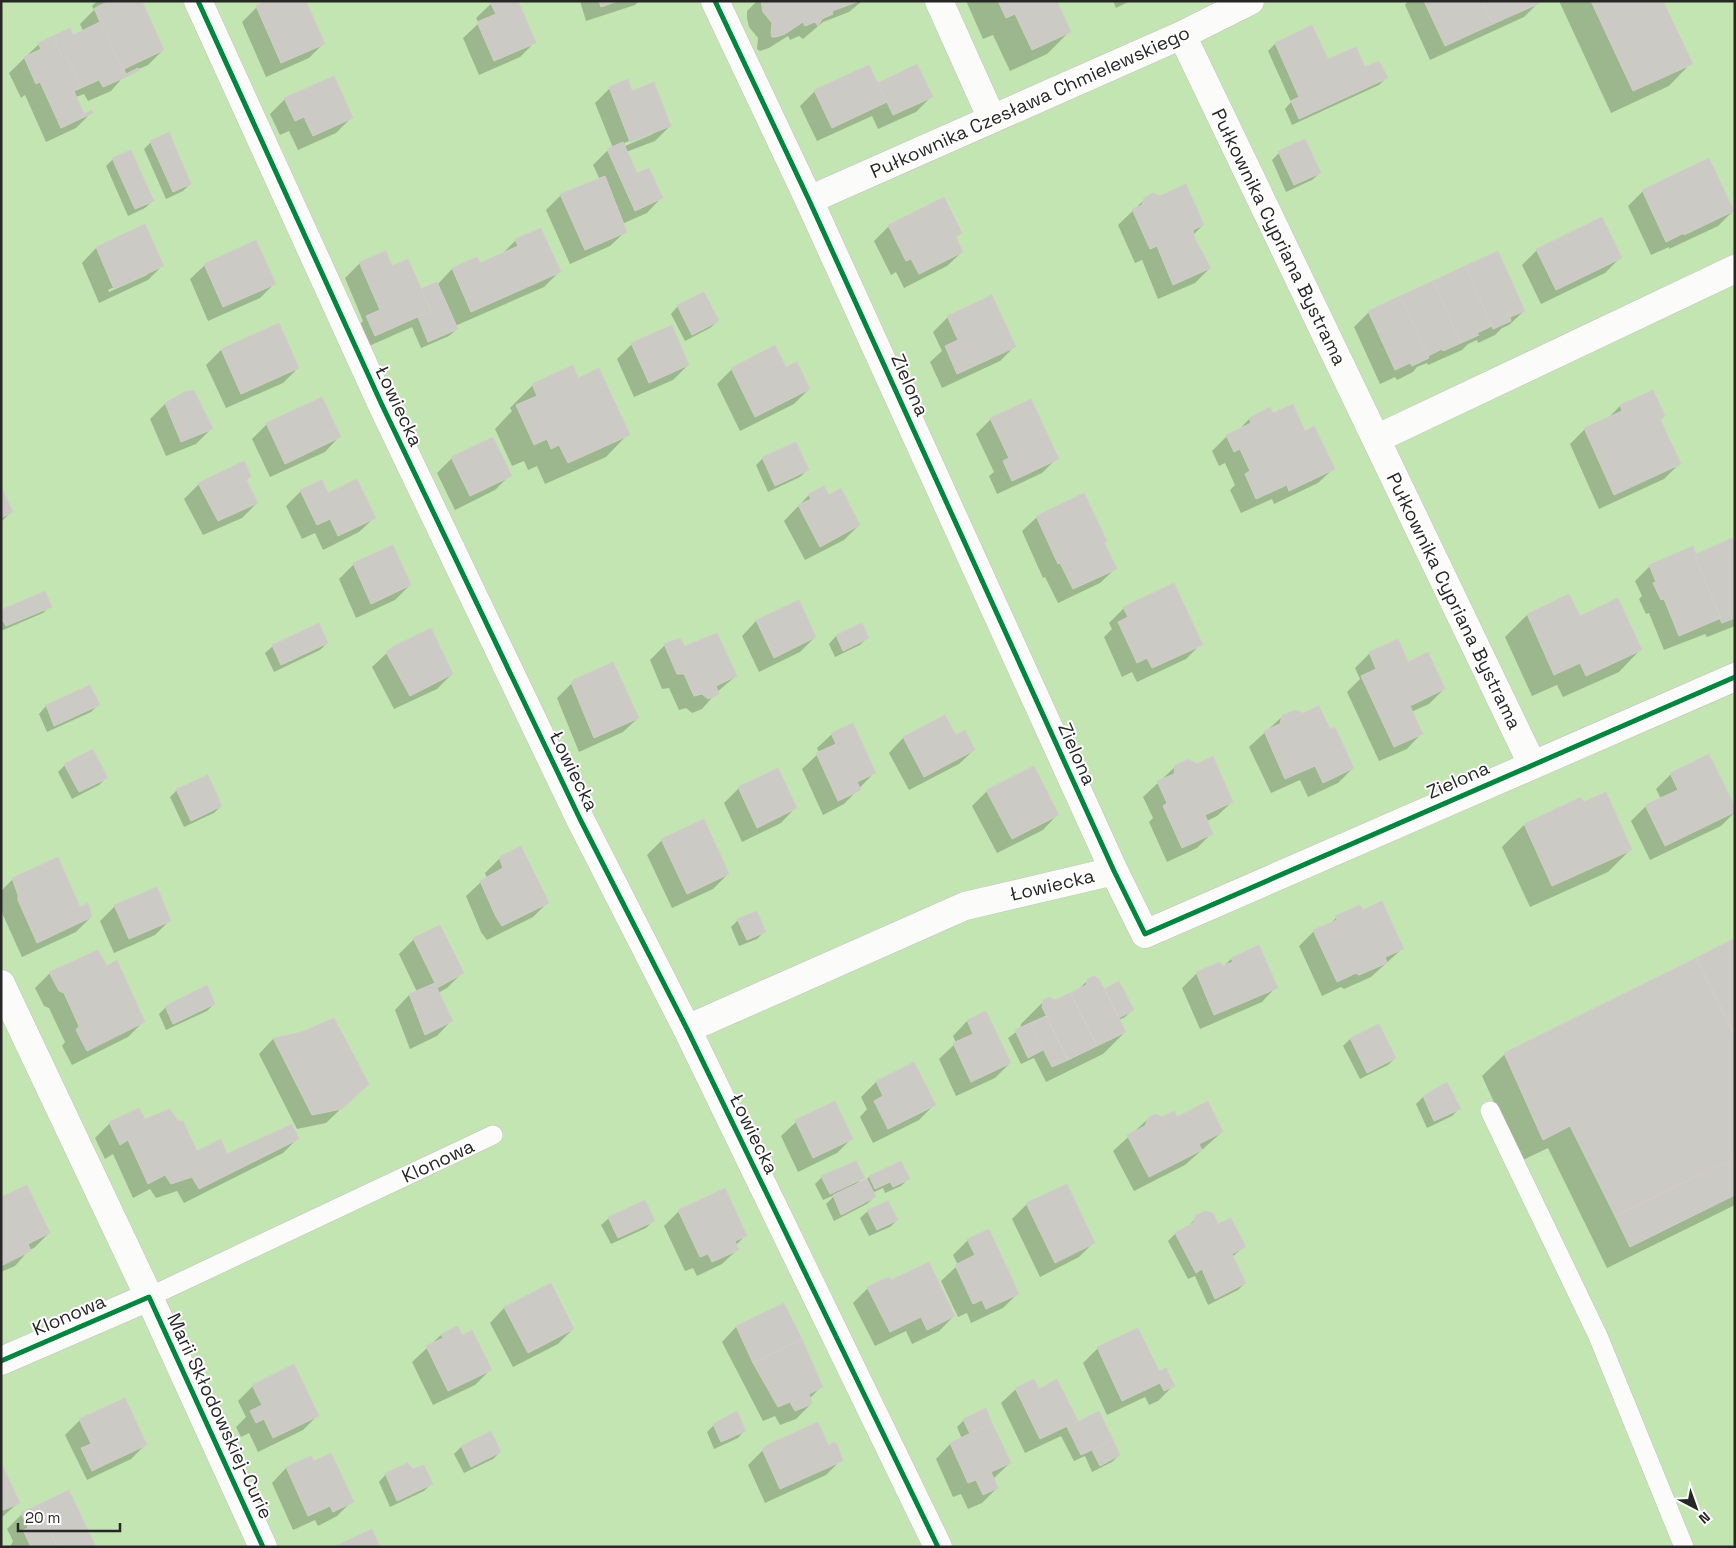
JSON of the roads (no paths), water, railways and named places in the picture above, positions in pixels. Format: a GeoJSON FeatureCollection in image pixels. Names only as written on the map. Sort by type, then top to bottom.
{"type":"FeatureCollection","features":[{"type":"Feature","properties":{"kind":"street","name":"Łowiecka"},"geometry":{"type":"LineString","coordinates":[[198,1],[382,406],[580,819],[687,1029],[938,1547]]}},
{"type":"Feature","properties":{"kind":"street","name":"Zielona"},"geometry":{"type":"LineString","coordinates":[[715,1],[809,200],[1114,871],[1145,934],[1735,677]]}},
{"type":"Feature","properties":{"kind":"street"},"geometry":{"type":"LineString","coordinates":[[939,1],[992,119]]}},
{"type":"Feature","properties":{"kind":"street","name":"Pułkownika Czesława Chmielewskiego"},"geometry":{"type":"LineString","coordinates":[[809,200],[1182,34],[1250,1]]}},
{"type":"Feature","properties":{"kind":"street","name":"Pułkownika Cypriana Bystrama"},"geometry":{"type":"LineString","coordinates":[[1182,34],[1532,764]]}},
{"type":"Feature","properties":{"kind":"street"},"geometry":{"type":"LineString","coordinates":[[1376,439],[1735,270]]}},
{"type":"Feature","properties":{"kind":"street","name":"Łowiecka"},"geometry":{"type":"LineString","coordinates":[[687,1029],[965,906],[1114,871]]}},
{"type":"Feature","properties":{"kind":"street","name":"Marii Skłodowskiej-Curie"},"geometry":{"type":"LineString","coordinates":[[1,984],[149,1297],[263,1547]]}},
{"type":"Feature","properties":{"kind":"street","name":"Klonowa"},"geometry":{"type":"LineString","coordinates":[[1,1361],[149,1297]]}},
{"type":"Feature","properties":{"kind":"lane"},"geometry":{"type":"LineString","coordinates":[[1490,1111],[1598,1336],[1684,1547]]}},
{"type":"Feature","properties":{"kind":"lane","name":"Klonowa"},"geometry":{"type":"LineString","coordinates":[[149,1297],[493,1136]]}}]}
